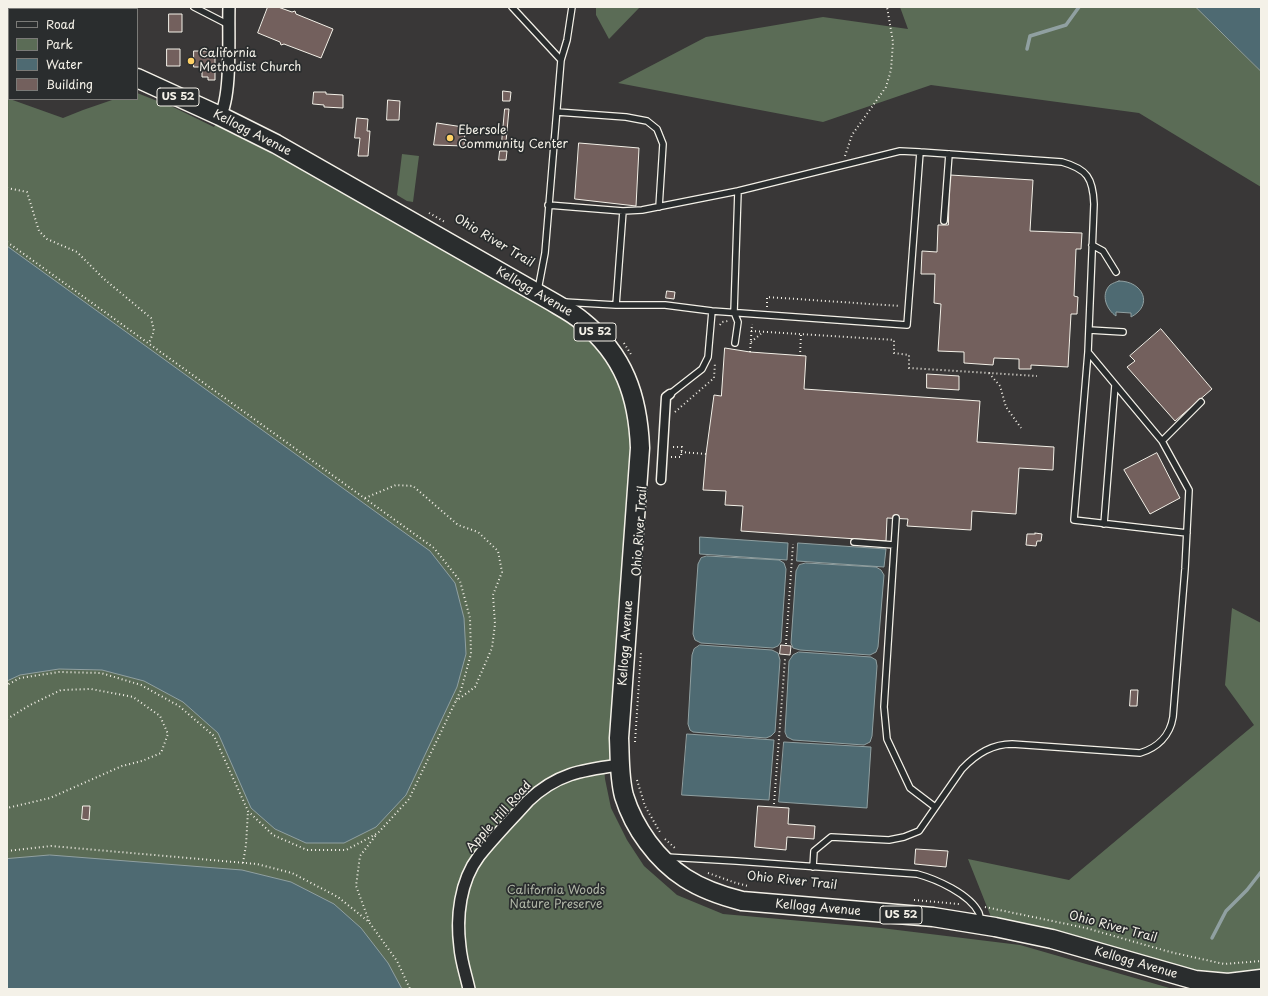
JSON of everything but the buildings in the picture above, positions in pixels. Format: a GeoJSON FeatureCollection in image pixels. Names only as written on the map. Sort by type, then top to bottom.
{"type":"FeatureCollection","features":[{"type":"Feature","properties":{"kind":"main road","name":"Kellogg Avenue"},"geometry":{"type":"LineString","coordinates":[[138,78],[220,116],[304,160],[544,297],[581,320],[593,330],[614,355],[631,387],[636,407],[640,448],[620,738],[621,778],[624,796],[643,835],[670,867],[685,878],[702,887],[726,897],[742,901],[933,918],[981,925],[1052,939],[1195,980],[1228,983],[1261,979]]}},
{"type":"Feature","properties":{"kind":"street"},"geometry":{"type":"LineString","coordinates":[[220,116],[223,110],[228,84],[229,7]]}},
{"type":"Feature","properties":{"kind":"street"},"geometry":{"type":"LineString","coordinates":[[661,480],[666,397],[670,394]]}},
{"type":"Feature","properties":{"kind":"street","name":"Apple Hill Road"},"geometry":{"type":"LineString","coordinates":[[469,989],[460,947],[458,929],[459,914],[464,888],[470,871],[479,856],[528,800],[550,783],[567,775],[586,769],[620,765]]}},
{"type":"Feature","properties":{"kind":"lane"},"geometry":{"type":"LineString","coordinates":[[194,7],[229,25]]}},
{"type":"Feature","properties":{"kind":"lane"},"geometry":{"type":"LineString","coordinates":[[512,7],[561,60]]}},
{"type":"Feature","properties":{"kind":"lane"},"geometry":{"type":"LineString","coordinates":[[572,7],[568,40],[561,60],[548,205],[544,297],[616,305],[665,305],[712,311],[907,325],[920,152]]}},
{"type":"Feature","properties":{"kind":"lane"},"geometry":{"type":"LineString","coordinates":[[557,112],[626,117],[647,121],[657,129],[663,144],[659,207]]}},
{"type":"Feature","properties":{"kind":"lane"},"geometry":{"type":"LineString","coordinates":[[548,205],[623,211],[642,210],[738,191],[900,151],[1062,162],[1076,166],[1084,172],[1093,191],[1088,352],[1074,520],[1187,533]]}},
{"type":"Feature","properties":{"kind":"lane"},"geometry":{"type":"LineString","coordinates":[[944,221],[949,154]]}},
{"type":"Feature","properties":{"kind":"lane"},"geometry":{"type":"LineString","coordinates":[[735,343],[738,322],[734,312],[738,191]]}},
{"type":"Feature","properties":{"kind":"lane"},"geometry":{"type":"LineString","coordinates":[[616,305],[623,211]]}},
{"type":"Feature","properties":{"kind":"lane"},"geometry":{"type":"LineString","coordinates":[[1092,246],[1103,251],[1116,272]]}},
{"type":"Feature","properties":{"kind":"lane"},"geometry":{"type":"LineString","coordinates":[[670,394],[702,368],[708,357],[712,311]]}},
{"type":"Feature","properties":{"kind":"lane"},"geometry":{"type":"LineString","coordinates":[[1089,330],[1123,332]]}},
{"type":"Feature","properties":{"kind":"lane"},"geometry":{"type":"LineString","coordinates":[[813,867],[814,851],[831,837],[889,840],[904,837],[919,831],[962,768],[991,747],[1001,744],[1026,744],[1133,754],[1156,747],[1168,732],[1173,717],[1189,490],[1162,441],[1088,352]]}},
{"type":"Feature","properties":{"kind":"lane"},"geometry":{"type":"LineString","coordinates":[[1104,524],[1115,384]]}},
{"type":"Feature","properties":{"kind":"lane"},"geometry":{"type":"LineString","coordinates":[[1162,441],[1201,402]]}},
{"type":"Feature","properties":{"kind":"lane"},"geometry":{"type":"LineString","coordinates":[[896,518],[884,707],[887,739],[910,788],[935,808]]}},
{"type":"Feature","properties":{"kind":"lane"},"geometry":{"type":"LineString","coordinates":[[854,542],[894,545]]}},
{"type":"Feature","properties":{"kind":"lane"},"geometry":{"type":"LineString","coordinates":[[661,857],[917,874],[932,878],[952,889],[973,905],[979,913],[981,925]]}},
{"type":"Feature","properties":{"kind":"path"},"geometry":{"type":"LineString","coordinates":[[842,165],[852,135],[886,87],[891,70],[893,42],[887,7]]}},
{"type":"Feature","properties":{"kind":"path"},"geometry":{"type":"LineString","coordinates":[[7,188],[27,192],[39,231],[47,239],[77,252],[104,279],[151,318],[154,331],[149,343]]}},
{"type":"Feature","properties":{"kind":"path","name":"Ohio River Trail"},"geometry":{"type":"LineString","coordinates":[[429,213],[449,225]]}},
{"type":"Feature","properties":{"kind":"path"},"geometry":{"type":"LineString","coordinates":[[7,242],[434,548],[460,581],[470,618],[471,654],[461,690],[409,799],[378,833],[360,856],[356,886],[369,922]]}},
{"type":"Feature","properties":{"kind":"path"},"geometry":{"type":"LineString","coordinates":[[767,308],[768,297],[908,307]]}},
{"type":"Feature","properties":{"kind":"path"},"geometry":{"type":"LineString","coordinates":[[750,352],[752,324]]}},
{"type":"Feature","properties":{"kind":"path"},"geometry":{"type":"LineString","coordinates":[[751,331],[894,340],[894,353],[909,355],[908,368],[1037,376]]}},
{"type":"Feature","properties":{"kind":"path"},"geometry":{"type":"LineString","coordinates":[[751,343],[764,332]]}},
{"type":"Feature","properties":{"kind":"path"},"geometry":{"type":"LineString","coordinates":[[800,356],[801,334]]}},
{"type":"Feature","properties":{"kind":"path"},"geometry":{"type":"LineString","coordinates":[[623,342],[633,358]]}},
{"type":"Feature","properties":{"kind":"path"},"geometry":{"type":"LineString","coordinates":[[989,373],[1000,386],[1006,407],[1021,428]]}},
{"type":"Feature","properties":{"kind":"path"},"geometry":{"type":"LineString","coordinates":[[662,456],[681,457],[682,447],[663,446]]}},
{"type":"Feature","properties":{"kind":"path"},"geometry":{"type":"LineString","coordinates":[[681,452],[706,454]]}},
{"type":"Feature","properties":{"kind":"path"},"geometry":{"type":"LineString","coordinates":[[365,498],[396,485],[412,486],[458,525],[478,532],[498,551],[502,572],[493,595],[495,624],[492,648],[475,687],[455,702]]}},
{"type":"Feature","properties":{"kind":"path"},"geometry":{"type":"LineString","coordinates":[[786,644],[793,544]]}},
{"type":"Feature","properties":{"kind":"path"},"geometry":{"type":"LineString","coordinates":[[634,745],[641,650]]}},
{"type":"Feature","properties":{"kind":"path"},"geometry":{"type":"LineString","coordinates":[[774,804],[785,659]]}},
{"type":"Feature","properties":{"kind":"path"},"geometry":{"type":"LineString","coordinates":[[7,685],[20,678],[59,672],[101,673],[141,685],[179,706],[214,736],[248,811],[273,835],[307,850],[346,850],[378,833]]}},
{"type":"Feature","properties":{"kind":"path"},"geometry":{"type":"LineString","coordinates":[[7,719],[30,705],[61,690],[91,689],[133,697],[160,716],[168,734],[161,753],[142,761],[122,766],[50,798],[7,808]]}},
{"type":"Feature","properties":{"kind":"path"},"geometry":{"type":"LineString","coordinates":[[637,780],[645,806],[663,837],[686,858]]}},
{"type":"Feature","properties":{"kind":"path"},"geometry":{"type":"LineString","coordinates":[[243,863],[248,811]]}},
{"type":"Feature","properties":{"kind":"path"},"geometry":{"type":"LineString","coordinates":[[7,851],[51,846],[257,864],[292,873],[338,897],[369,922],[397,961],[410,989]]}},
{"type":"Feature","properties":{"kind":"path","name":"Ohio River Trail"},"geometry":{"type":"LineString","coordinates":[[705,872],[736,883],[754,887]]}},
{"type":"Feature","properties":{"kind":"path","name":"Ohio River Trail"},"geometry":{"type":"LineString","coordinates":[[908,900],[939,901],[973,905],[1086,928],[1170,952],[1224,964],[1261,961]]}},
{"type":"Feature","properties":{"kind":"green space"},"geometry":{"type":"Polygon","coordinates":[[[596,7],[640,7],[609,39],[596,15],[596,7]]]}},
{"type":"Feature","properties":{"kind":"green space"},"geometry":{"type":"Polygon","coordinates":[[[900,7],[1196,7],[1261,71],[1261,187],[1139,113],[931,85],[823,122],[618,83],[706,37],[823,17],[908,29],[900,7]]]}},
{"type":"Feature","properties":{"kind":"green space","name":"California Woods Nature Preserve"},"geometry":{"type":"Polygon","coordinates":[[[138,93],[173,107],[214,127],[220,116],[581,320],[636,407],[620,765],[604,767],[605,779],[611,808],[627,840],[644,866],[677,895],[723,914],[881,928],[1020,945],[1173,989],[7,989],[7,98],[8,100],[13,100],[63,118],[112,100],[138,100],[138,93]],[[467,880],[458,929],[462,957],[467,880]]]}},
{"type":"Feature","properties":{"kind":"green space"},"geometry":{"type":"Polygon","coordinates":[[[402,154],[419,156],[413,202],[407,201],[397,195],[402,154]]]}},
{"type":"Feature","properties":{"kind":"green space"},"geometry":{"type":"Polygon","coordinates":[[[1232,608],[1261,623],[1261,979],[1228,983],[995,927],[968,859],[1069,880],[1254,725],[1225,685],[1232,608]]]}},
{"type":"Feature","properties":{"kind":"water"},"geometry":{"type":"Polygon","coordinates":[[[1196,7],[1261,7],[1261,71],[1196,7]]]}},
{"type":"Feature","properties":{"kind":"water"},"geometry":{"type":"Polygon","coordinates":[[[7,246],[430,551],[455,583],[464,618],[466,654],[457,687],[406,795],[376,827],[344,843],[306,843],[275,829],[251,808],[218,733],[183,702],[144,681],[102,670],[59,669],[20,675],[7,681],[7,246]]]}},
{"type":"Feature","properties":{"kind":"water"},"geometry":{"type":"Polygon","coordinates":[[[1119,281],[1134,285],[1143,294],[1144,300],[1142,306],[1138,312],[1131,317],[1131,313],[1116,312],[1116,316],[1110,310],[1106,302],[1105,293],[1107,289],[1113,283],[1119,281]]]}},
{"type":"Feature","properties":{"kind":"water"},"geometry":{"type":"Polygon","coordinates":[[[700,537],[788,543],[787,560],[700,554],[700,537]]]}},
{"type":"Feature","properties":{"kind":"water"},"geometry":{"type":"Polygon","coordinates":[[[798,543],[886,549],[884,567],[797,561],[798,543]]]}},
{"type":"Feature","properties":{"kind":"water"},"geometry":{"type":"Polygon","coordinates":[[[707,556],[779,560],[784,563],[786,569],[781,642],[778,646],[773,648],[701,643],[695,640],[693,634],[698,564],[701,558],[707,556]]]}},
{"type":"Feature","properties":{"kind":"water"},"geometry":{"type":"Polygon","coordinates":[[[806,563],[876,567],[881,570],[884,575],[878,647],[876,652],[870,655],[800,650],[793,648],[791,643],[796,571],[799,565],[806,563]]]}},
{"type":"Feature","properties":{"kind":"water"},"geometry":{"type":"Polygon","coordinates":[[[700,645],[772,650],[778,653],[780,660],[775,732],[771,736],[766,738],[693,732],[690,730],[688,724],[692,655],[694,649],[700,645]]]}},
{"type":"Feature","properties":{"kind":"water"},"geometry":{"type":"Polygon","coordinates":[[[799,652],[871,657],[876,660],[877,666],[872,736],[870,742],[864,745],[793,740],[787,737],[785,732],[789,661],[793,655],[799,652]]]}},
{"type":"Feature","properties":{"kind":"water"},"geometry":{"type":"Polygon","coordinates":[[[687,734],[774,740],[769,800],[682,795],[687,734]]]}},
{"type":"Feature","properties":{"kind":"water"},"geometry":{"type":"Polygon","coordinates":[[[784,742],[871,747],[867,808],[779,802],[784,742]]]}},
{"type":"Feature","properties":{"kind":"water"},"geometry":{"type":"Polygon","coordinates":[[[50,855],[242,870],[291,882],[334,904],[361,928],[388,963],[402,989],[7,989],[7,859],[50,855]]]}},
{"type":"Feature","properties":{"kind":"waterway"},"geometry":{"type":"LineString","coordinates":[[1027,49],[1030,36],[1066,25],[1079,7]]}},
{"type":"Feature","properties":{"kind":"waterway"},"geometry":{"type":"LineString","coordinates":[[1212,938],[1226,911],[1247,890],[1261,872]]}},
{"type":"Feature","properties":{"kind":"place","name":"California Methodist Church"},"geometry":{"type":"Point","coordinates":[191,61]}},
{"type":"Feature","properties":{"kind":"place","name":"Ebersole Community Center"},"geometry":{"type":"Point","coordinates":[450,138]}}]}
